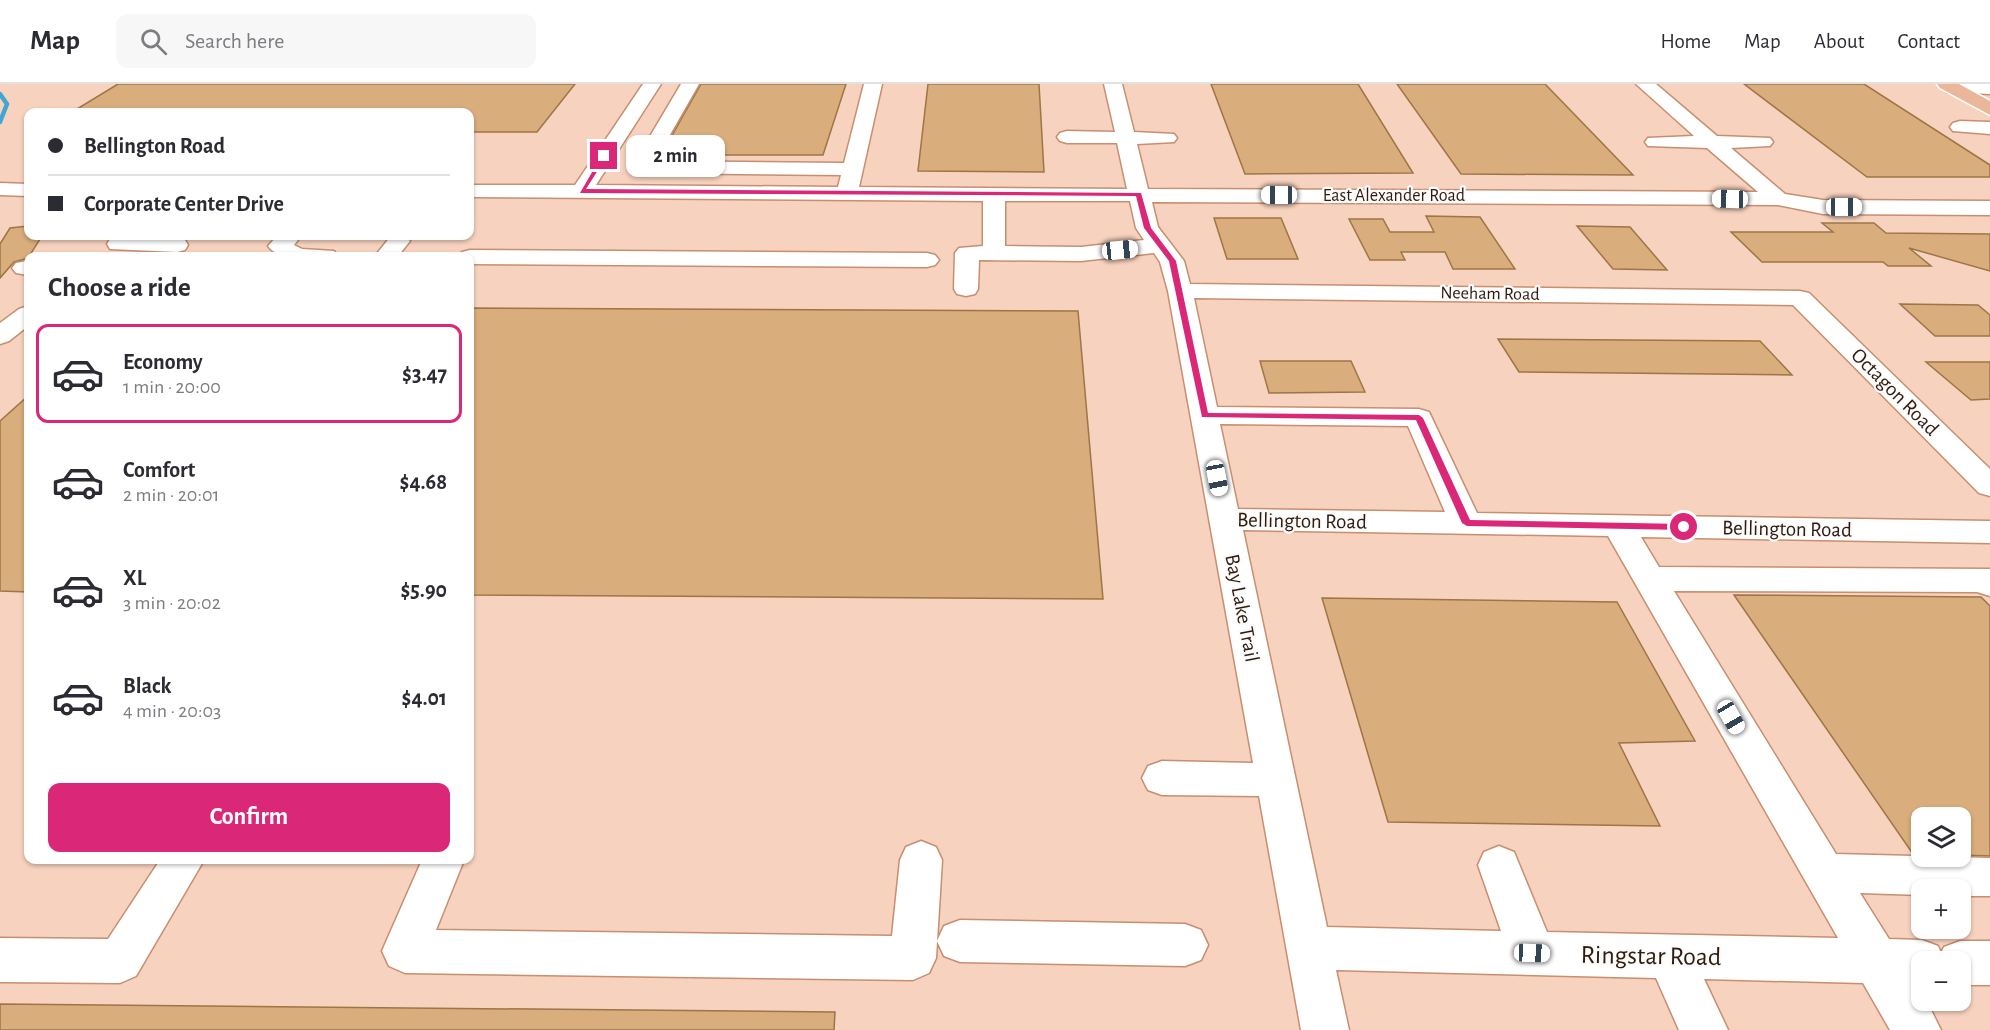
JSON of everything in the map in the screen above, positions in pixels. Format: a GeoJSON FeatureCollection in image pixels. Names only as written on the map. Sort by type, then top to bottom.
{"type":"FeatureCollection","features":[{"type":"Feature","properties":{"kind":"main road"},"geometry":{"type":"LineString","coordinates":[[1950,86],[1990,109]]}},
{"type":"Feature","properties":{"kind":"street"},"geometry":{"type":"LineString","coordinates":[[582,191],[652,84]]}},
{"type":"Feature","properties":{"kind":"street"},"geometry":{"type":"LineString","coordinates":[[690,84],[643,165],[647,167],[854,169]]}},
{"type":"Feature","properties":{"kind":"street"},"geometry":{"type":"LineString","coordinates":[[848,193],[873,84]]}},
{"type":"Feature","properties":{"kind":"street","name":"Bay Lake Trail"},"geometry":{"type":"LineString","coordinates":[[1113,84],[1148,228],[1172,261],[1180,291],[1325,1030]]}},
{"type":"Feature","properties":{"kind":"street"},"geometry":{"type":"LineString","coordinates":[[1645,84],[1778,200]]}},
{"type":"Feature","properties":{"kind":"street"},"geometry":{"type":"LineString","coordinates":[[1950,86],[1990,88]]}},
{"type":"Feature","properties":{"kind":"street"},"geometry":{"type":"LineString","coordinates":[[1960,128],[1990,128]]}},
{"type":"Feature","properties":{"kind":"street"},"geometry":{"type":"LineString","coordinates":[[1067,137],[1167,138]]}},
{"type":"Feature","properties":{"kind":"street"},"geometry":{"type":"LineString","coordinates":[[616,139],[658,139]]}},
{"type":"Feature","properties":{"kind":"street"},"geometry":{"type":"LineString","coordinates":[[1655,142],[1763,142]]}},
{"type":"Feature","properties":{"kind":"street"},"geometry":{"type":"LineString","coordinates":[[0,189],[24,189]]}},
{"type":"Feature","properties":{"kind":"street","name":"East Alexander Road"},"geometry":{"type":"LineString","coordinates":[[474,191],[1778,200],[1823,207],[1990,208]]}},
{"type":"Feature","properties":{"kind":"street","name":"East Alexander Road"},"geometry":{"type":"LineString","coordinates":[[1778,200],[1809,193],[1990,194]]}},
{"type":"Feature","properties":{"kind":"street"},"geometry":{"type":"LineString","coordinates":[[994,194],[994,254]]}},
{"type":"Feature","properties":{"kind":"street"},"geometry":{"type":"LineString","coordinates":[[286,240],[279,246],[290,252]]}},
{"type":"Feature","properties":{"kind":"street"},"geometry":{"type":"LineString","coordinates":[[117,245],[177,245],[166,252]]}},
{"type":"Feature","properties":{"kind":"street"},"geometry":{"type":"LineString","coordinates":[[966,290],[968,253],[1081,254],[1160,245]]}},
{"type":"Feature","properties":{"kind":"street"},"geometry":{"type":"LineString","coordinates":[[474,257],[927,260]]}},
{"type":"Feature","properties":{"kind":"street","name":"Neeham Road"},"geometry":{"type":"LineString","coordinates":[[1180,291],[1800,298]]}},
{"type":"Feature","properties":{"kind":"street","name":"Octagon Road"},"geometry":{"type":"LineString","coordinates":[[1800,298],[1990,486]]}},
{"type":"Feature","properties":{"kind":"street"},"geometry":{"type":"LineString","coordinates":[[0,336],[24,317]]}},
{"type":"Feature","properties":{"kind":"street"},"geometry":{"type":"LineString","coordinates":[[1205,415],[1419,418],[1467,523]]}},
{"type":"Feature","properties":{"kind":"street","name":"Bellington Road"},"geometry":{"type":"LineString","coordinates":[[1225,519],[1990,532]]}},
{"type":"Feature","properties":{"kind":"street"},"geometry":{"type":"LineString","coordinates":[[1618,526],[1917,1030]]}},
{"type":"Feature","properties":{"kind":"street"},"geometry":{"type":"LineString","coordinates":[[1816,529],[1858,580]]}},
{"type":"Feature","properties":{"kind":"street"},"geometry":{"type":"LineString","coordinates":[[1650,579],[1986,580],[1990,584]]}},
{"type":"Feature","properties":{"kind":"street"},"geometry":{"type":"LineString","coordinates":[[1162,778],[1276,780]]}},
{"type":"Feature","properties":{"kind":"street"},"geometry":{"type":"LineString","coordinates":[[441,864],[405,951],[914,958],[921,860]]}},
{"type":"Feature","properties":{"kind":"street"},"geometry":{"type":"LineString","coordinates":[[0,960],[120,961],[181,864]]}},
{"type":"Feature","properties":{"kind":"street"},"geometry":{"type":"LineString","coordinates":[[1499,864],[1532,953]]}},
{"type":"Feature","properties":{"kind":"street"},"geometry":{"type":"LineString","coordinates":[[1824,873],[1990,877]]}},
{"type":"Feature","properties":{"kind":"street"},"geometry":{"type":"LineString","coordinates":[[960,941],[1185,945]]}},
{"type":"Feature","properties":{"kind":"street","name":"Ringstar Road"},"geometry":{"type":"LineString","coordinates":[[1309,948],[1911,962]]}},
{"type":"Feature","properties":{"kind":"street"},"geometry":{"type":"LineString","coordinates":[[1669,956],[1704,1030]]}},
{"type":"Feature","properties":{"kind":"street"},"geometry":{"type":"LineString","coordinates":[[1971,963],[1990,963]]}},
{"type":"Feature","properties":{"kind":"building"},"geometry":{"type":"Polygon","coordinates":[[[118,84],[575,84],[537,132],[474,132],[474,108],[79,108],[118,84]]]}},
{"type":"Feature","properties":{"kind":"building"},"geometry":{"type":"Polygon","coordinates":[[[701,84],[846,84],[823,155],[661,155],[701,84]]]}},
{"type":"Feature","properties":{"kind":"building"},"geometry":{"type":"Polygon","coordinates":[[[928,84],[1039,84],[1044,172],[918,171],[928,84]]]}},
{"type":"Feature","properties":{"kind":"building"},"geometry":{"type":"Polygon","coordinates":[[[1211,84],[1358,84],[1413,173],[1245,174],[1211,84]]]}},
{"type":"Feature","properties":{"kind":"building"},"geometry":{"type":"Polygon","coordinates":[[[1397,84],[1545,84],[1633,175],[1461,174],[1397,84]]]}},
{"type":"Feature","properties":{"kind":"building"},"geometry":{"type":"Polygon","coordinates":[[[1744,84],[1864,84],[1990,165],[1990,177],[1867,177],[1744,84]]]}},
{"type":"Feature","properties":{"kind":"building"},"geometry":{"type":"Polygon","coordinates":[[[1426,216],[1480,217],[1515,269],[1453,269],[1445,252],[1401,252],[1405,260],[1370,260],[1349,219],[1383,219],[1390,232],[1434,232],[1426,216]]]}},
{"type":"Feature","properties":{"kind":"building"},"geometry":{"type":"Polygon","coordinates":[[[1214,218],[1281,218],[1298,259],[1227,259],[1214,218]]]}},
{"type":"Feature","properties":{"kind":"building"},"geometry":{"type":"Polygon","coordinates":[[[1822,223],[1874,223],[1886,233],[1990,234],[1990,271],[1909,248],[1931,266],[1888,266],[1883,262],[1762,262],[1731,232],[1833,232],[1822,223]]]}},
{"type":"Feature","properties":{"kind":"building"},"geometry":{"type":"Polygon","coordinates":[[[24,226],[24,240],[39,240],[32,252],[24,252],[24,259],[14,262],[0,278],[0,244],[10,228],[24,226]]]}},
{"type":"Feature","properties":{"kind":"building"},"geometry":{"type":"Polygon","coordinates":[[[1577,226],[1630,227],[1667,270],[1613,269],[1577,226]]]}},
{"type":"Feature","properties":{"kind":"building"},"geometry":{"type":"Polygon","coordinates":[[[1900,304],[1978,305],[1990,315],[1990,336],[1935,336],[1900,304]]]}},
{"type":"Feature","properties":{"kind":"building"},"geometry":{"type":"Polygon","coordinates":[[[474,308],[1078,311],[1103,599],[474,595],[474,308]]]}},
{"type":"Feature","properties":{"kind":"building"},"geometry":{"type":"Polygon","coordinates":[[[1498,339],[1760,341],[1792,375],[1519,372],[1498,339]]]}},
{"type":"Feature","properties":{"kind":"building"},"geometry":{"type":"Polygon","coordinates":[[[1260,361],[1351,361],[1365,392],[1269,393],[1260,361]]]}},
{"type":"Feature","properties":{"kind":"building"},"geometry":{"type":"Polygon","coordinates":[[[1926,362],[1990,362],[1990,399],[1971,400],[1926,362]]]}},
{"type":"Feature","properties":{"kind":"building"},"geometry":{"type":"Polygon","coordinates":[[[24,400],[24,592],[0,591],[0,421],[24,400]]]}},
{"type":"Feature","properties":{"kind":"building"},"geometry":{"type":"Polygon","coordinates":[[[1734,595],[1981,597],[1990,606],[1990,856],[1971,855],[1971,807],[1911,807],[1911,851],[1734,595]]]}},
{"type":"Feature","properties":{"kind":"building"},"geometry":{"type":"Polygon","coordinates":[[[1322,598],[1617,602],[1695,741],[1619,743],[1660,826],[1388,822],[1322,598]]]}},
{"type":"Feature","properties":{"kind":"building"},"geometry":{"type":"Polygon","coordinates":[[[0,1004],[835,1012],[834,1030],[0,1030],[0,1004]]]}},
{"type":"Feature","properties":{"kind":"waterway"},"geometry":{"type":"LineString","coordinates":[[0,94],[7,104],[0,122]]}},
{"type":"Feature","properties":{"kind":"route"},"geometry":{"type":"LineString","coordinates":[[604,156],[582,191],[1138,194],[1148,228],[1172,261],[1205,415],[1419,418],[1467,523],[1684,527]]}}]}
